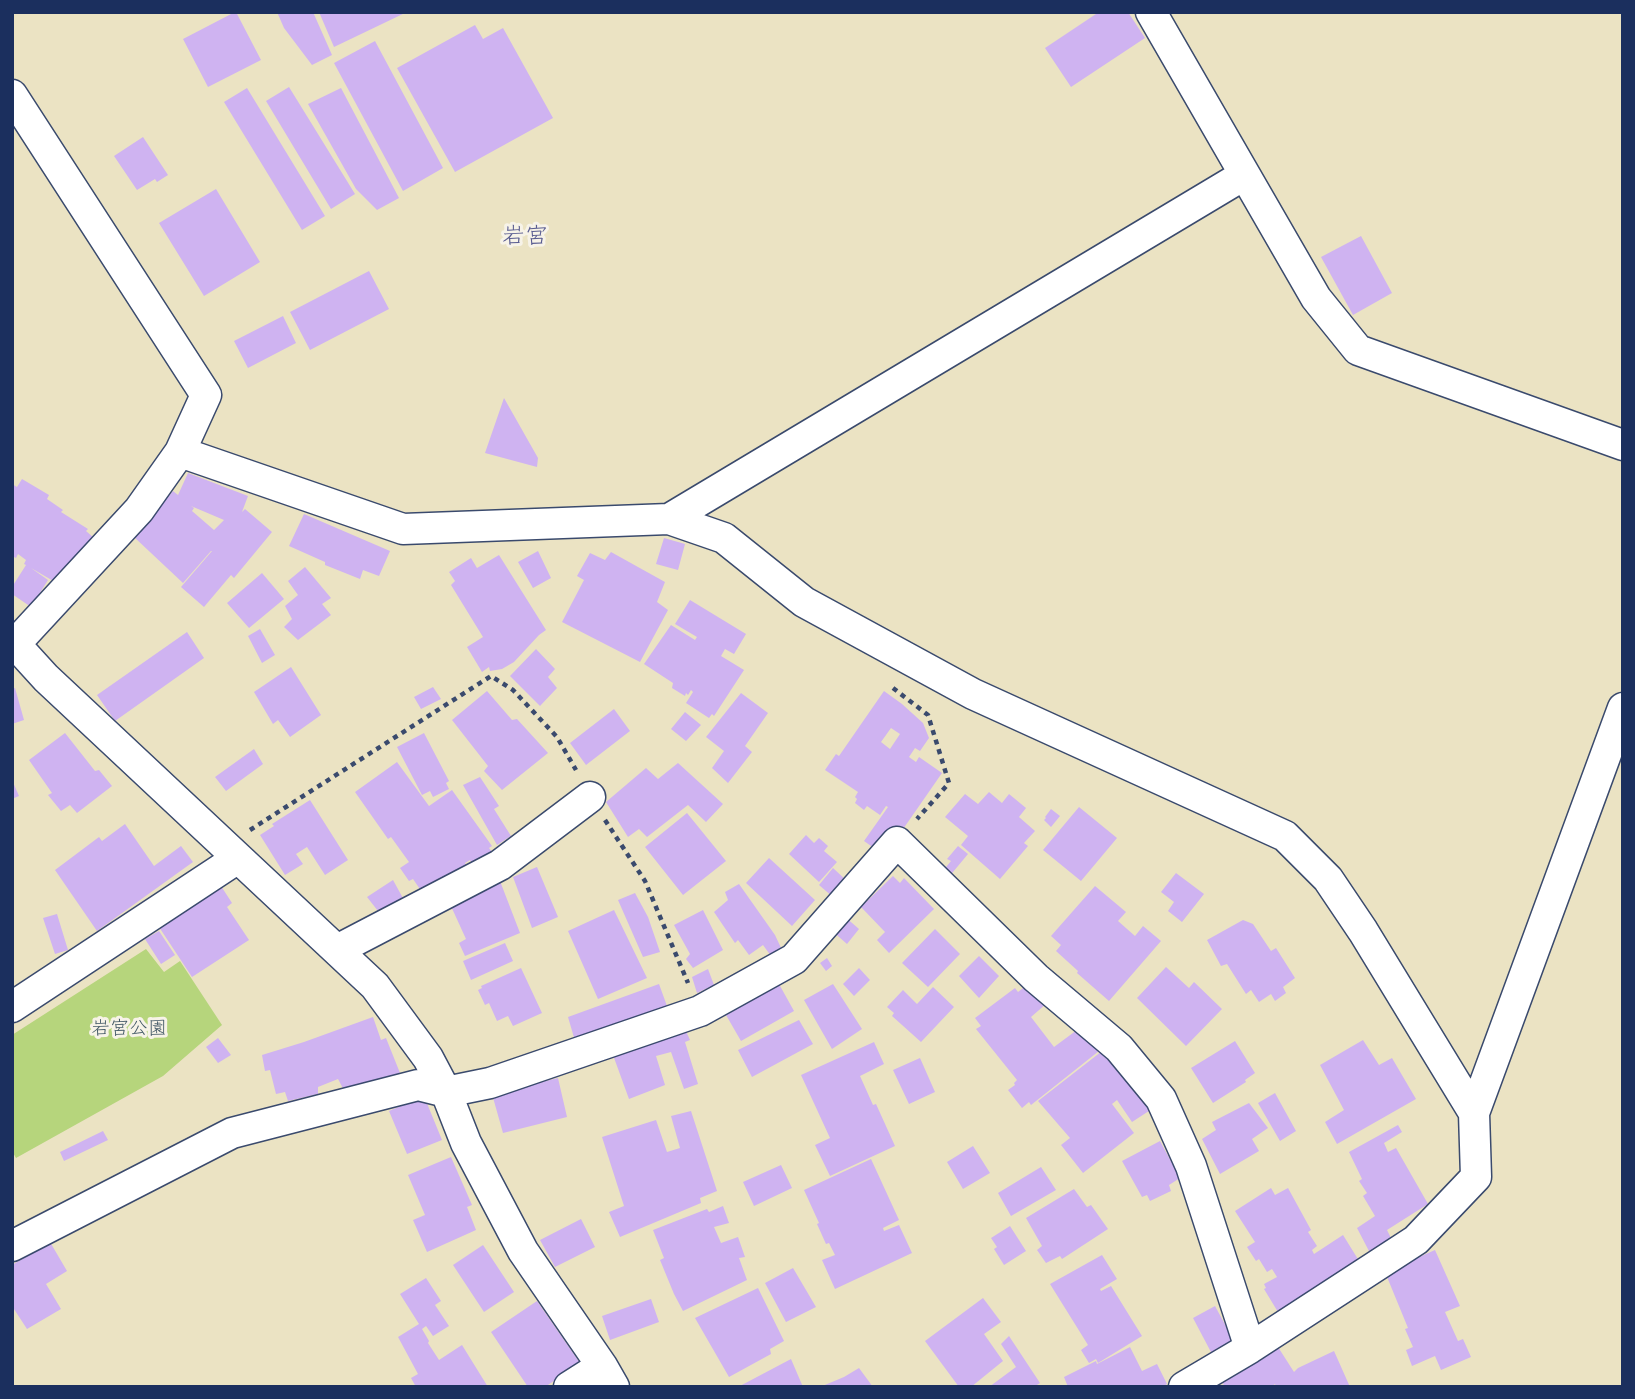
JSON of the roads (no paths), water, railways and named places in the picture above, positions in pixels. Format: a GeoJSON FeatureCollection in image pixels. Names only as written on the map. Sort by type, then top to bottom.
{"type":"FeatureCollection","features":[{"type":"Feature","properties":{"kind":"street"},"geometry":{"type":"LineString","coordinates":[[1152,12],[1316,298],[1358,350],[1623,445]]}},
{"type":"Feature","properties":{"kind":"street"},"geometry":{"type":"LineString","coordinates":[[12,95],[206,395],[180,452],[139,510],[14,644],[46,678],[375,986],[428,1058],[446,1092],[466,1143],[523,1251],[608,1377],[569,1387]]}},
{"type":"Feature","properties":{"kind":"street"},"geometry":{"type":"LineString","coordinates":[[669,519],[1244,175]]}},
{"type":"Feature","properties":{"kind":"street"},"geometry":{"type":"LineString","coordinates":[[180,452],[403,529],[669,519],[724,538],[804,602],[973,694],[1285,836],[1328,879],[1363,931],[1474,1113]]}},
{"type":"Feature","properties":{"kind":"street"},"geometry":{"type":"LineString","coordinates":[[1184,1387],[1250,1348],[1416,1240],[1476,1177],[1474,1113],[1623,708]]}},
{"type":"Feature","properties":{"kind":"street"},"geometry":{"type":"LineString","coordinates":[[337,950],[500,864],[590,797]]}},
{"type":"Feature","properties":{"kind":"street"},"geometry":{"type":"LineString","coordinates":[[12,1246],[232,1133],[418,1085],[446,1092],[489,1083],[700,1011],[794,959],[897,842],[1036,978],[1119,1048],[1161,1099],[1191,1166],[1250,1348]]}},
{"type":"Feature","properties":{"kind":"street"},"geometry":{"type":"LineString","coordinates":[[12,1007],[232,852]]}},
{"type":"Feature","properties":{"kind":"district","name":"岩宮"},"geometry":{"type":"Point","coordinates":[525,237]}},
{"type":"Feature","properties":{"kind":"park label","name":"岩宮公園"},"geometry":{"type":"Point","coordinates":[129,1029]}}]}
